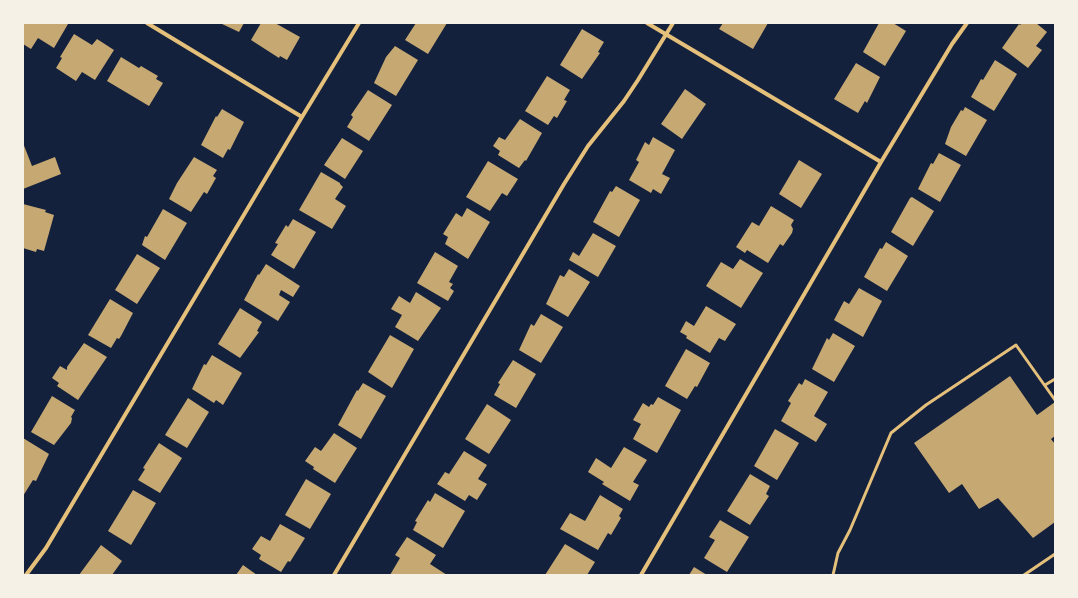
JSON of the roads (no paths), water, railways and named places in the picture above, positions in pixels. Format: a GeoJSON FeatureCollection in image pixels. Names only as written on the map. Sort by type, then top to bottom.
{"type":"FeatureCollection","features":[{"type":"Feature","properties":{"kind":"street"},"geometry":{"type":"LineString","coordinates":[[147,23],[302,117]]}},
{"type":"Feature","properties":{"kind":"street"},"geometry":{"type":"LineString","coordinates":[[26,575],[46,548],[359,23]]}},
{"type":"Feature","properties":{"kind":"street"},"geometry":{"type":"LineString","coordinates":[[647,23],[881,162]]}},
{"type":"Feature","properties":{"kind":"street"},"geometry":{"type":"LineString","coordinates":[[334,575],[564,184],[588,146],[638,80],[673,23]]}},
{"type":"Feature","properties":{"kind":"street"},"geometry":{"type":"LineString","coordinates":[[641,575],[881,162],[952,44],[967,23]]}},
{"type":"Feature","properties":{"kind":"lane"},"geometry":{"type":"LineString","coordinates":[[833,575],[838,553],[850,530],[891,433],[926,405],[1016,345],[1055,400]]}},
{"type":"Feature","properties":{"kind":"lane"},"geometry":{"type":"LineString","coordinates":[[1044,385],[1055,379]]}},
{"type":"Feature","properties":{"kind":"lane"},"geometry":{"type":"LineString","coordinates":[[1024,575],[1055,554]]}},
{"type":"Feature","properties":{"kind":"lane"},"geometry":{"type":"LineString","coordinates":[[834,570],[837,575]]}}]}
